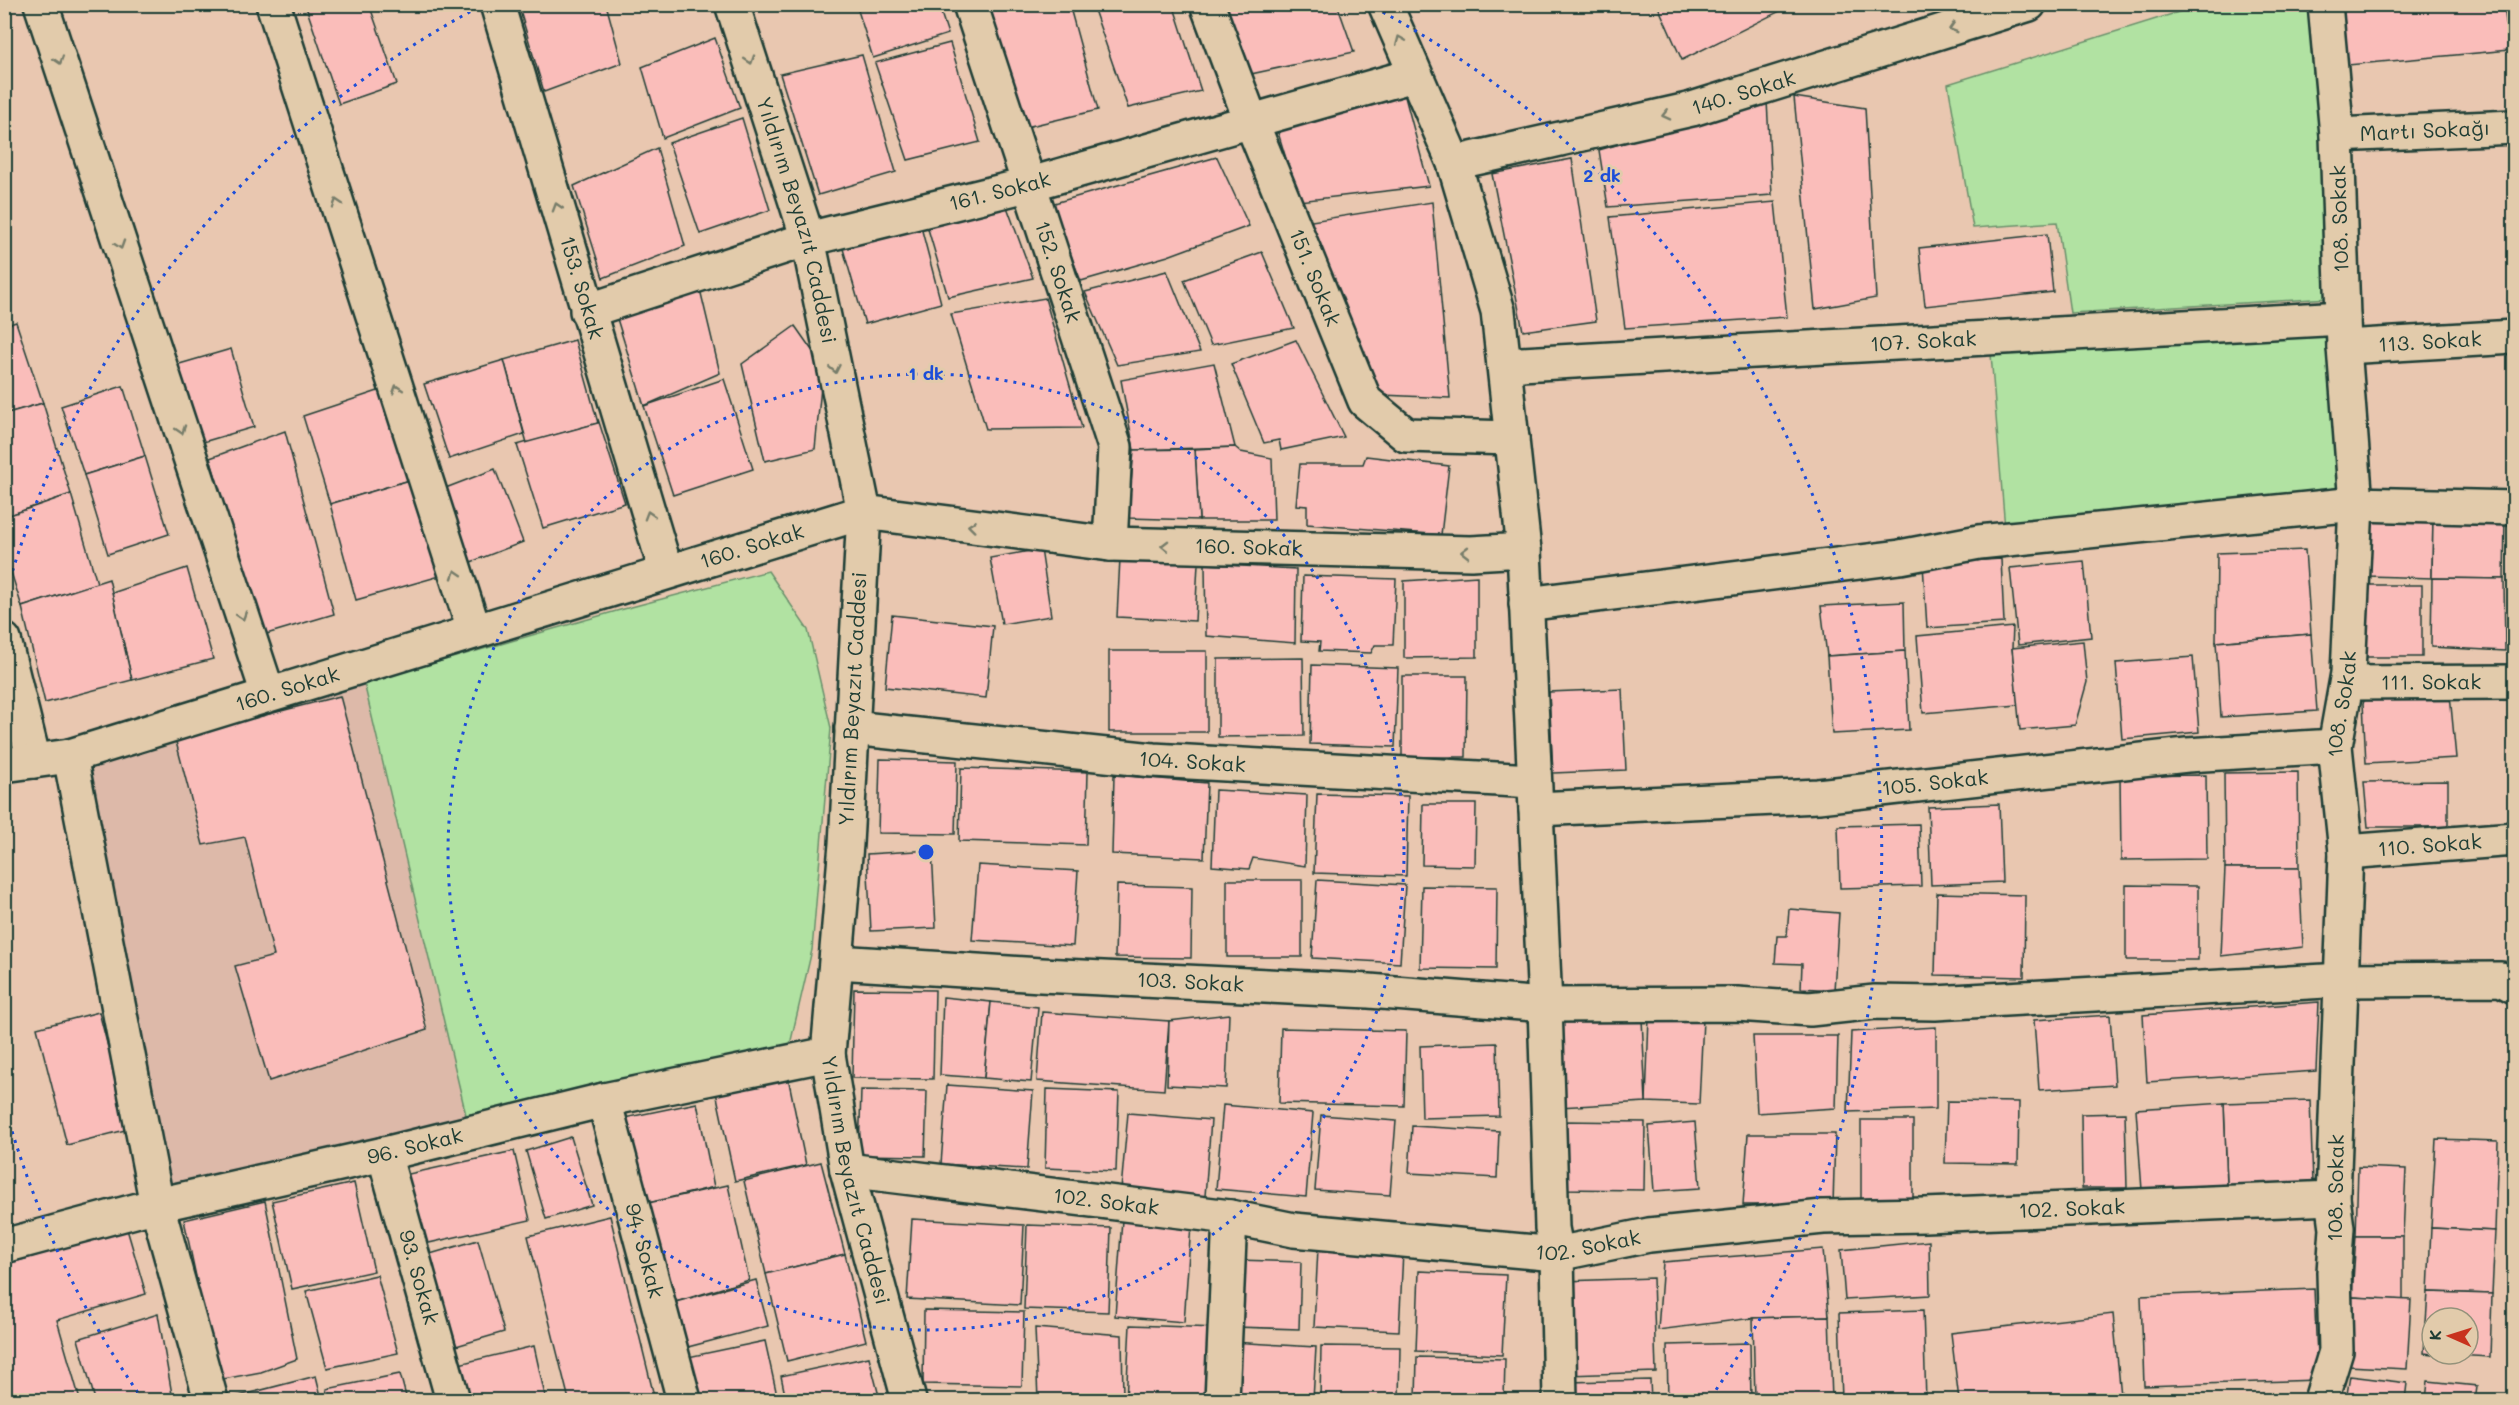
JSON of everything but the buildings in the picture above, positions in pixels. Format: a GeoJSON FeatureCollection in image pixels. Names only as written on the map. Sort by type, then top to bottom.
{"type":"FeatureCollection","features":[{"type":"Feature","properties":{"kind":"street"},"geometry":{"type":"LineString","coordinates":[[41,4],[268,694]]}},
{"type":"Feature","properties":{"kind":"street"},"geometry":{"type":"LineString","coordinates":[[273,4],[474,630]]}},
{"type":"Feature","properties":{"kind":"street","name":"153. Sokak"},"geometry":{"type":"LineString","coordinates":[[497,4],[666,571]]}},
{"type":"Feature","properties":{"kind":"street","name":"Yıldırım Beyazıt Caddesi"},"geometry":{"type":"LineString","coordinates":[[732,4],[808,239],[864,512],[837,962],[828,1054],[847,1170],[909,1401]]}},
{"type":"Feature","properties":{"kind":"street","name":"152. Sokak"},"geometry":{"type":"LineString","coordinates":[[970,4],[1027,185],[1115,447],[1110,544]]}},
{"type":"Feature","properties":{"kind":"street","name":"151. Sokak"},"geometry":{"type":"LineString","coordinates":[[1207,4],[1251,121],[1365,401],[1406,435],[1512,438]]}},
{"type":"Feature","properties":{"kind":"street"},"geometry":{"type":"LineString","coordinates":[[1385,4],[1454,163],[1498,311],[1524,550],[1545,1005],[1552,1228],[1557,1254],[1560,1401]]}},
{"type":"Feature","properties":{"kind":"street","name":"140. Sokak"},"geometry":{"type":"LineString","coordinates":[[1454,163],[1692,109],[2029,4]]}},
{"type":"Feature","properties":{"kind":"street","name":"108. Sokak"},"geometry":{"type":"LineString","coordinates":[[2321,1401],[2336,1351],[2334,1272],[2337,1228],[2333,1198],[2343,980],[2346,852],[2336,746],[2347,683],[2356,504],[2344,332],[2337,135],[2325,4]]}},
{"type":"Feature","properties":{"kind":"street","name":"161. Sokak"},"geometry":{"type":"LineString","coordinates":[[587,310],[808,239],[1027,185],[1414,75]]}},
{"type":"Feature","properties":{"kind":"street","name":"Martı Sokağı"},"geometry":{"type":"LineString","coordinates":[[2337,135],[2514,127]]}},
{"type":"Feature","properties":{"kind":"street","name":"113. Sokak"},"geometry":{"type":"LineString","coordinates":[[2344,332],[2514,337]]}},
{"type":"Feature","properties":{"kind":"street","name":"107. Sokak"},"geometry":{"type":"LineString","coordinates":[[1504,365],[2344,332]]}},
{"type":"Feature","properties":{"kind":"street"},"geometry":{"type":"LineString","coordinates":[[1526,604],[1900,557],[1979,543],[2356,504],[2514,508]]}},
{"type":"Feature","properties":{"kind":"street","name":"160. Sokak"},"geometry":{"type":"LineString","coordinates":[[19,763],[70,756],[864,512],[1110,544],[1471,553],[1524,550]]}},
{"type":"Feature","properties":{"kind":"street"},"geometry":{"type":"LineString","coordinates":[[4,640],[19,763]]}},
{"type":"Feature","properties":{"kind":"street","name":"111. Sokak"},"geometry":{"type":"LineString","coordinates":[[2347,683],[2514,682]]}},
{"type":"Feature","properties":{"kind":"street","name":"104. Sokak"},"geometry":{"type":"LineString","coordinates":[[852,728],[1153,760],[1535,795]]}},
{"type":"Feature","properties":{"kind":"street","name":"105. Sokak"},"geometry":{"type":"LineString","coordinates":[[1535,795],[1818,796],[2176,756],[2336,746]]}},
{"type":"Feature","properties":{"kind":"street"},"geometry":{"type":"LineString","coordinates":[[70,756],[157,1205],[211,1401]]}},
{"type":"Feature","properties":{"kind":"street","name":"110. Sokak"},"geometry":{"type":"LineString","coordinates":[[2346,852],[2514,839]]}},
{"type":"Feature","properties":{"kind":"street","name":"103. Sokak"},"geometry":{"type":"LineString","coordinates":[[837,962],[1041,975],[1358,990],[1545,1005],[1737,1004],[1810,1009],[1875,1002],[1935,1003],[2343,980],[2501,979],[2514,986]]}},
{"type":"Feature","properties":{"kind":"street","name":"96. Sokak"},"geometry":{"type":"LineString","coordinates":[[4,1246],[157,1205],[384,1154],[604,1100],[828,1054]]}},
{"type":"Feature","properties":{"kind":"street","name":"94. Sokak"},"geometry":{"type":"LineString","coordinates":[[604,1100],[684,1401]]}},
{"type":"Feature","properties":{"kind":"street","name":"93. Sokak"},"geometry":{"type":"LineString","coordinates":[[384,1154],[453,1401]]}},
{"type":"Feature","properties":{"kind":"street","name":"102. Sokak"},"geometry":{"type":"LineString","coordinates":[[847,1170],[1230,1217],[1294,1230],[1557,1254],[1649,1235],[1823,1217],[2333,1198]]}},
{"type":"Feature","properties":{"kind":"street"},"geometry":{"type":"LineString","coordinates":[[1222,1401],[1230,1217]]}},
{"type":"Feature","properties":{"kind":"shaded area"},"geometry":{"type":"Polygon","coordinates":[[[364,683],[466,1115],[166,1190],[79,762],[364,683]]]}},
{"type":"Feature","properties":{"kind":"green space"},"geometry":{"type":"Polygon","coordinates":[[[2201,5],[2311,5],[2330,298],[2070,313],[2057,222],[1973,228],[1948,84],[2201,5]]]}},
{"type":"Feature","properties":{"kind":"green space"},"geometry":{"type":"Polygon","coordinates":[[[2325,329],[2344,492],[2005,529],[1991,354],[2325,329]]]}},
{"type":"Feature","properties":{"kind":"green space"},"geometry":{"type":"Polygon","coordinates":[[[768,571],[808,630],[831,728],[812,950],[789,1049],[466,1115],[364,683],[620,610],[768,571]]]}}]}
